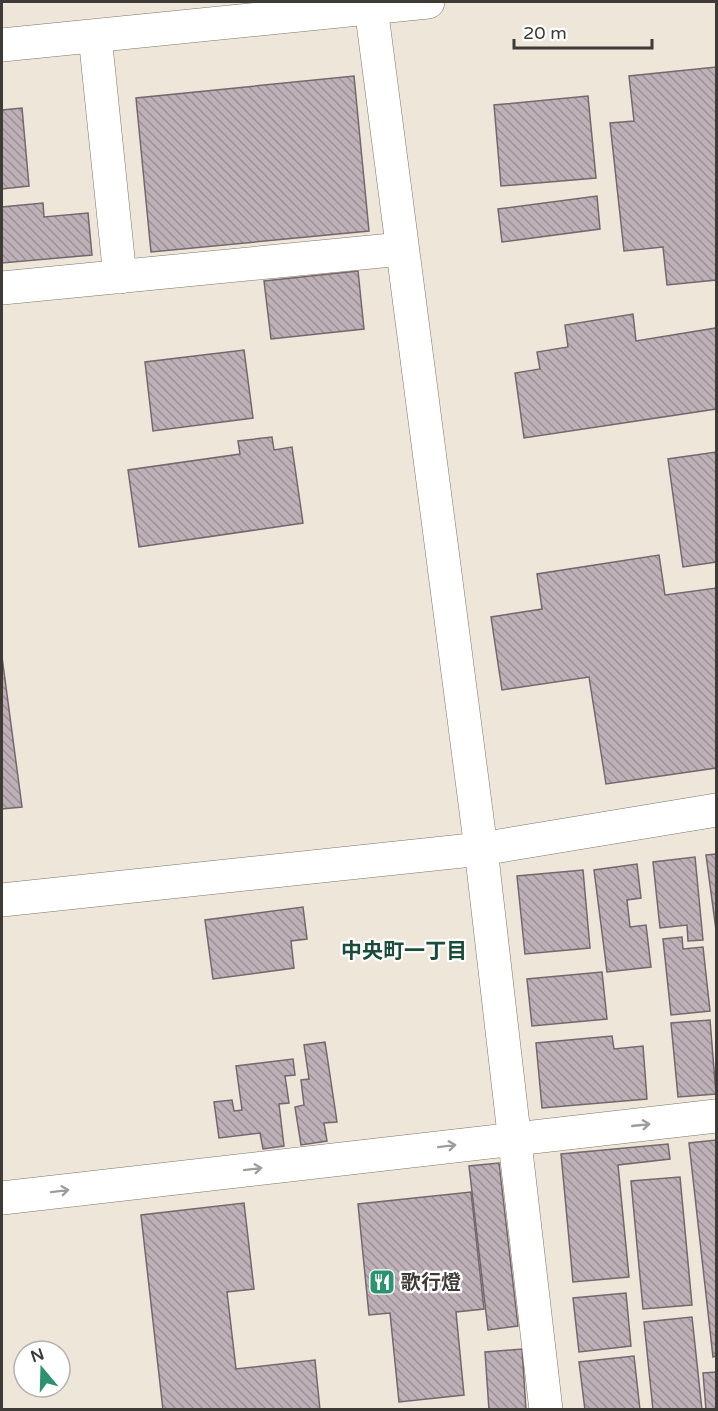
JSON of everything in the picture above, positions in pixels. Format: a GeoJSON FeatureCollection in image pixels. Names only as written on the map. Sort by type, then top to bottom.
{"type":"FeatureCollection","features":[{"type":"Feature","properties":{"kind":"street"},"geometry":{"type":"LineString","coordinates":[[2,45],[428,2]]}},
{"type":"Feature","properties":{"kind":"street"},"geometry":{"type":"LineString","coordinates":[[371,7],[481,849],[546,1410]]}},
{"type":"Feature","properties":{"kind":"street"},"geometry":{"type":"LineString","coordinates":[[95,36],[120,277]]}},
{"type":"Feature","properties":{"kind":"street"},"geometry":{"type":"LineString","coordinates":[[2,288],[402,249]]}},
{"type":"Feature","properties":{"kind":"street"},"geometry":{"type":"LineString","coordinates":[[2,900],[481,849],[717,810]]}},
{"type":"Feature","properties":{"kind":"street"},"geometry":{"type":"LineString","coordinates":[[2,1198],[717,1116]]}},
{"type":"Feature","properties":{"kind":"building"},"geometry":{"type":"Polygon","coordinates":[[[716,67],[716,280],[667,285],[663,247],[624,251],[610,123],[634,121],[629,76],[716,67]]]}},
{"type":"Feature","properties":{"kind":"building"},"geometry":{"type":"Polygon","coordinates":[[[354,76],[369,231],[151,252],[136,98],[354,76]]]}},
{"type":"Feature","properties":{"kind":"building"},"geometry":{"type":"Polygon","coordinates":[[[588,96],[596,178],[501,186],[494,105],[588,96]]]}},
{"type":"Feature","properties":{"kind":"building"},"geometry":{"type":"Polygon","coordinates":[[[22,108],[29,186],[2,189],[2,110],[22,108]]]}},
{"type":"Feature","properties":{"kind":"building"},"geometry":{"type":"Polygon","coordinates":[[[597,196],[600,229],[502,242],[498,209],[597,196]]]}},
{"type":"Feature","properties":{"kind":"building"},"geometry":{"type":"Polygon","coordinates":[[[43,203],[44,217],[88,213],[92,255],[2,263],[2,207],[43,203]]]}},
{"type":"Feature","properties":{"kind":"building"},"geometry":{"type":"Polygon","coordinates":[[[358,271],[364,329],[271,339],[264,281],[358,271]]]}},
{"type":"Feature","properties":{"kind":"building"},"geometry":{"type":"Polygon","coordinates":[[[633,314],[636,341],[716,328],[716,409],[524,438],[515,373],[540,369],[537,352],[568,347],[565,325],[633,314]]]}},
{"type":"Feature","properties":{"kind":"building"},"geometry":{"type":"Polygon","coordinates":[[[244,350],[253,418],[153,431],[145,362],[244,350]]]}},
{"type":"Feature","properties":{"kind":"building"},"geometry":{"type":"Polygon","coordinates":[[[272,437],[274,450],[292,447],[303,523],[139,547],[128,470],[240,454],[238,441],[272,437]]]}},
{"type":"Feature","properties":{"kind":"building"},"geometry":{"type":"Polygon","coordinates":[[[716,452],[716,562],[683,567],[668,459],[716,452]]]}},
{"type":"Feature","properties":{"kind":"building"},"geometry":{"type":"Polygon","coordinates":[[[659,555],[665,595],[716,588],[716,768],[606,784],[589,677],[502,690],[491,617],[542,609],[537,574],[659,555]]]}},
{"type":"Feature","properties":{"kind":"building"},"geometry":{"type":"Polygon","coordinates":[[[2,657],[22,807],[2,809],[2,657]]]}},
{"type":"Feature","properties":{"kind":"building"},"geometry":{"type":"Polygon","coordinates":[[[716,854],[716,930],[706,855],[716,854]]]}},
{"type":"Feature","properties":{"kind":"building"},"geometry":{"type":"Polygon","coordinates":[[[695,857],[703,940],[688,941],[687,925],[660,928],[653,862],[695,857]]]}},
{"type":"Feature","properties":{"kind":"building"},"geometry":{"type":"Polygon","coordinates":[[[637,864],[641,898],[627,900],[630,927],[646,925],[651,967],[607,972],[594,870],[637,864]]]}},
{"type":"Feature","properties":{"kind":"building"},"geometry":{"type":"Polygon","coordinates":[[[583,870],[590,948],[525,954],[517,876],[583,870]]]}},
{"type":"Feature","properties":{"kind":"building"},"geometry":{"type":"Polygon","coordinates":[[[303,907],[307,939],[291,941],[294,968],[213,979],[205,920],[303,907]]]}},
{"type":"Feature","properties":{"kind":"building"},"geometry":{"type":"Polygon","coordinates":[[[682,937],[683,949],[703,947],[710,1011],[671,1015],[663,939],[682,937]]]}},
{"type":"Feature","properties":{"kind":"building"},"geometry":{"type":"Polygon","coordinates":[[[602,972],[607,1019],[532,1026],[527,979],[602,972]]]}},
{"type":"Feature","properties":{"kind":"building"},"geometry":{"type":"Polygon","coordinates":[[[710,1020],[716,1094],[678,1097],[671,1023],[710,1020]]]}},
{"type":"Feature","properties":{"kind":"building"},"geometry":{"type":"Polygon","coordinates":[[[612,1036],[614,1049],[643,1046],[647,1099],[542,1108],[536,1043],[612,1036]]]}},
{"type":"Feature","properties":{"kind":"building"},"geometry":{"type":"Polygon","coordinates":[[[325,1042],[337,1122],[324,1123],[327,1141],[301,1145],[295,1107],[304,1105],[301,1080],[309,1079],[304,1045],[325,1042]]]}},
{"type":"Feature","properties":{"kind":"building"},"geometry":{"type":"Polygon","coordinates":[[[293,1059],[295,1075],[285,1076],[289,1103],[279,1104],[284,1146],[263,1149],[260,1133],[219,1138],[214,1102],[232,1100],[234,1111],[242,1110],[236,1066],[293,1059]]]}},
{"type":"Feature","properties":{"kind":"building"},"geometry":{"type":"Polygon","coordinates":[[[716,1140],[716,1356],[713,1357],[689,1143],[716,1140]]]}},
{"type":"Feature","properties":{"kind":"building"},"geometry":{"type":"Polygon","coordinates":[[[668,1144],[670,1159],[618,1165],[629,1277],[573,1282],[561,1154],[668,1144]]]}},
{"type":"Feature","properties":{"kind":"building"},"geometry":{"type":"Polygon","coordinates":[[[499,1163],[518,1326],[488,1330],[469,1166],[499,1163]]]}},
{"type":"Feature","properties":{"kind":"building"},"geometry":{"type":"Polygon","coordinates":[[[680,1177],[692,1305],[643,1309],[631,1181],[680,1177]]]}},
{"type":"Feature","properties":{"kind":"building"},"geometry":{"type":"Polygon","coordinates":[[[471,1192],[484,1309],[456,1312],[464,1395],[399,1402],[390,1313],[369,1315],[358,1204],[471,1192]]]}},
{"type":"Feature","properties":{"kind":"building"},"geometry":{"type":"Polygon","coordinates":[[[244,1203],[254,1289],[227,1292],[236,1369],[315,1360],[320,1410],[163,1410],[141,1215],[244,1203]]]}},
{"type":"Feature","properties":{"kind":"building"},"geometry":{"type":"Polygon","coordinates":[[[626,1293],[631,1346],[579,1352],[573,1298],[626,1293]]]}},
{"type":"Feature","properties":{"kind":"building"},"geometry":{"type":"Polygon","coordinates":[[[692,1317],[702,1410],[653,1410],[644,1322],[692,1317]]]}},
{"type":"Feature","properties":{"kind":"building"},"geometry":{"type":"Polygon","coordinates":[[[522,1349],[526,1410],[489,1410],[485,1352],[522,1349]]]}},
{"type":"Feature","properties":{"kind":"building"},"geometry":{"type":"Polygon","coordinates":[[[634,1356],[640,1410],[585,1410],[579,1362],[634,1356]]]}},
{"type":"Feature","properties":{"kind":"building"},"geometry":{"type":"Polygon","coordinates":[[[716,1372],[716,1410],[706,1410],[703,1373],[716,1372]]]}},
{"type":"Feature","properties":{"kind":"place","name":"歌行燈"},"geometry":{"type":"Point","coordinates":[382,1282]}},
{"type":"Feature","properties":{"kind":"district","name":"中央町一丁目"},"geometry":{"type":"Point","coordinates":[404,951]}}]}
